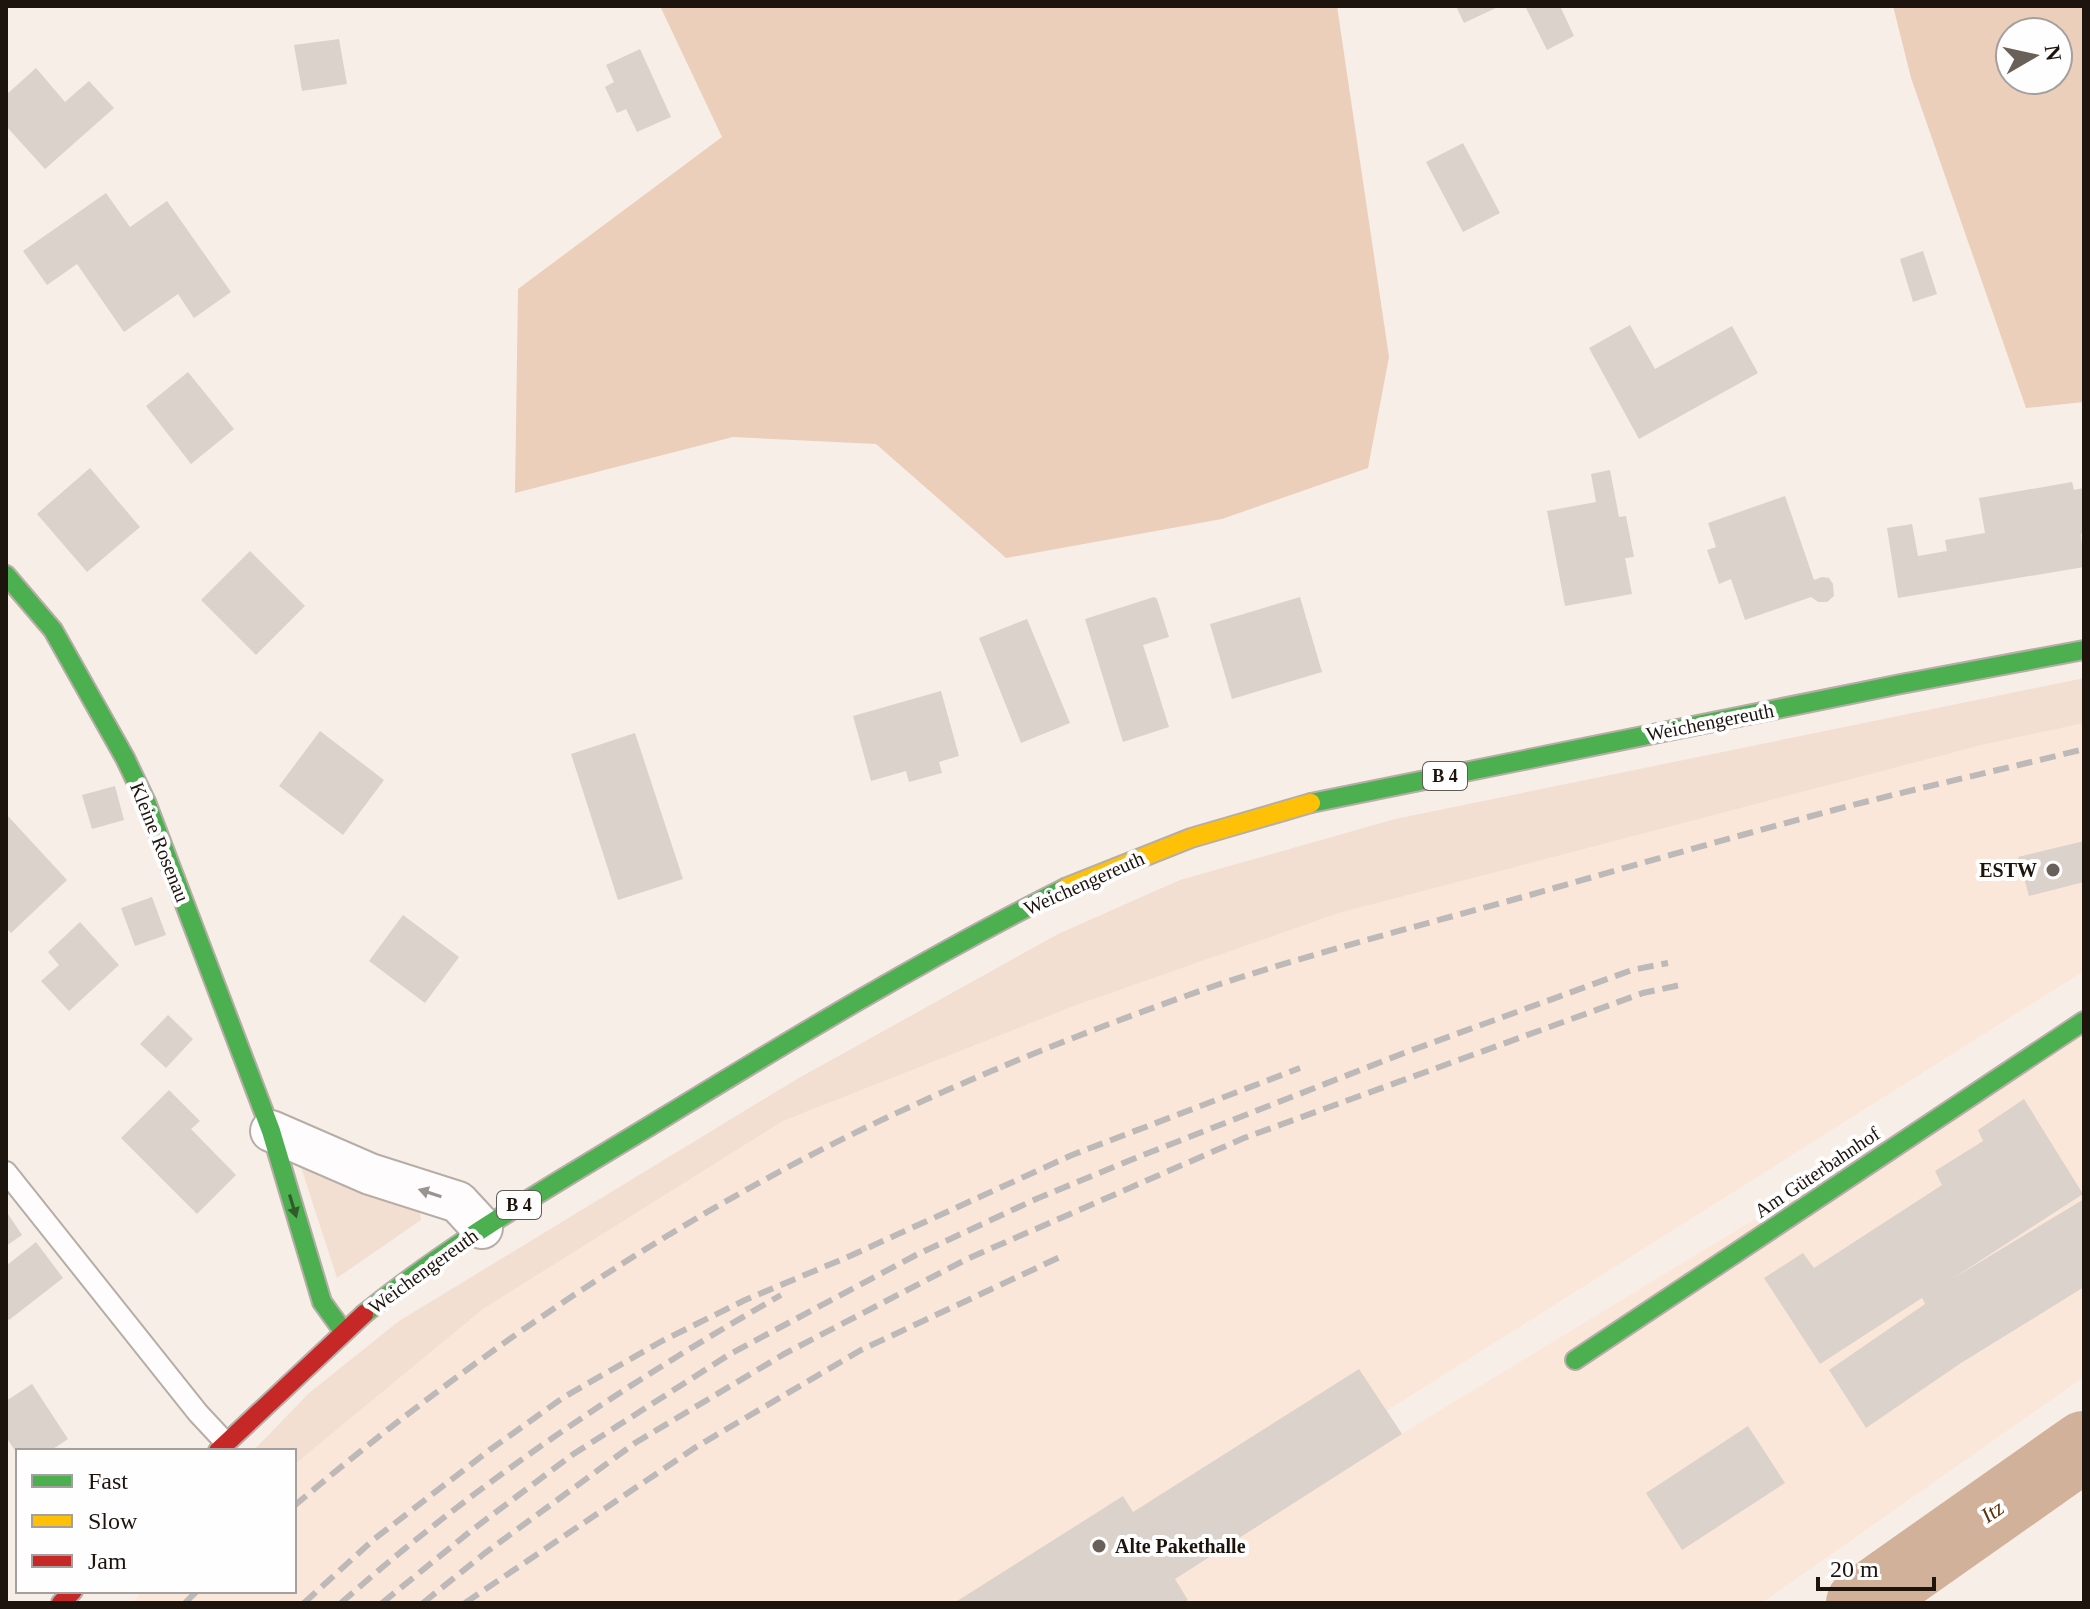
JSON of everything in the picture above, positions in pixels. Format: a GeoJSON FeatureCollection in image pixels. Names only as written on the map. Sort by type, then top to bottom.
{"type":"FeatureCollection","features":[{"type":"Feature","properties":{"kind":"main road","name":"Kleine Rosenau"},"geometry":{"type":"LineString","coordinates":[[6,575],[53,630],[125,758],[146,802],[271,1131],[322,1302],[343,1331]]}},
{"type":"Feature","properties":{"kind":"main road","name":"Weichengereuth"},"geometry":{"type":"LineString","coordinates":[[222,1447],[343,1331],[413,1274],[482,1228],[842,1009],[987,927],[1074,883],[1191,838],[1306,804],[2084,650]]}},
{"type":"Feature","properties":{"kind":"main road","name":"Am Güterbahnhof"},"geometry":{"type":"LineString","coordinates":[[1575,1360],[2084,1021]]}},
{"type":"Feature","properties":{"kind":"street"},"geometry":{"type":"LineString","coordinates":[[271,1131],[370,1174],[458,1202],[482,1228]]}},
{"type":"Feature","properties":{"kind":"lane","name":"Weichengereuth"},"geometry":{"type":"LineString","coordinates":[[6,1172],[222,1447]]}},
{"type":"Feature","properties":{"kind":"shaded area"},"geometry":{"type":"Polygon","coordinates":[[[660,6],[1337,6],[1389,357],[1368,468],[1222,519],[1006,558],[876,444],[733,437],[515,493],[518,289],[722,137],[660,6]]]}},
{"type":"Feature","properties":{"kind":"shaded area"},"geometry":{"type":"Polygon","coordinates":[[[1893,6],[2084,6],[2084,402],[2026,408],[1911,78],[1893,6]]]}},
{"type":"Feature","properties":{"kind":"shaded area"},"geometry":{"type":"Polygon","coordinates":[[[2084,678],[2084,723],[1982,745],[1339,913],[1074,1006],[783,1121],[483,1309],[296,1463],[296,1449],[255,1449],[309,1393],[399,1321],[797,1079],[1058,934],[1180,880],[1395,819],[2084,678]]]}},
{"type":"Feature","properties":{"kind":"shaded area"},"geometry":{"type":"Polygon","coordinates":[[[2084,723],[2084,971],[1082,1603],[131,1603],[141,1593],[296,1593],[296,1463],[483,1309],[783,1121],[1074,1006],[1339,913],[1982,745],[2084,723]]]}},
{"type":"Feature","properties":{"kind":"shaded area"},"geometry":{"type":"Polygon","coordinates":[[[2084,1019],[2084,1377],[1762,1603],[1123,1603],[2084,1019]]]}},
{"type":"Feature","properties":{"kind":"shaded area"},"geometry":{"type":"Polygon","coordinates":[[[300,1164],[419,1206],[421,1220],[337,1278],[300,1164]]]}},
{"type":"Feature","properties":{"kind":"building"},"geometry":{"type":"Polygon","coordinates":[[[1456,6],[1500,6],[1464,23],[1456,6]]]}},
{"type":"Feature","properties":{"kind":"building"},"geometry":{"type":"Polygon","coordinates":[[[1525,6],[1560,6],[1574,36],[1547,50],[1525,6]]]}},
{"type":"Feature","properties":{"kind":"building"},"geometry":{"type":"Polygon","coordinates":[[[339,39],[347,84],[302,91],[294,45],[339,39]]]}},
{"type":"Feature","properties":{"kind":"building"},"geometry":{"type":"Polygon","coordinates":[[[640,49],[671,117],[637,132],[626,109],[617,113],[605,87],[614,82],[606,65],[640,49]]]}},
{"type":"Feature","properties":{"kind":"building"},"geometry":{"type":"Polygon","coordinates":[[[36,68],[65,102],[89,81],[114,108],[45,169],[6,126],[6,95],[36,68]]]}},
{"type":"Feature","properties":{"kind":"building"},"geometry":{"type":"Polygon","coordinates":[[[1463,143],[1500,213],[1463,232],[1426,162],[1463,143]]]}},
{"type":"Feature","properties":{"kind":"building"},"geometry":{"type":"Polygon","coordinates":[[[106,193],[130,227],[167,201],[231,292],[194,318],[178,294],[124,332],[77,264],[47,285],[23,251],[106,193]]]}},
{"type":"Feature","properties":{"kind":"building"},"geometry":{"type":"Polygon","coordinates":[[[1923,251],[1937,294],[1913,302],[1900,259],[1923,251]]]}},
{"type":"Feature","properties":{"kind":"building"},"geometry":{"type":"Polygon","coordinates":[[[1630,325],[1655,369],[1732,326],[1758,373],[1639,439],[1589,348],[1630,325]]]}},
{"type":"Feature","properties":{"kind":"building"},"geometry":{"type":"Polygon","coordinates":[[[188,372],[234,429],[191,464],[146,406],[188,372]]]}},
{"type":"Feature","properties":{"kind":"building"},"geometry":{"type":"Polygon","coordinates":[[[90,468],[140,527],[87,572],[37,514],[90,468]]]}},
{"type":"Feature","properties":{"kind":"building"},"geometry":{"type":"Polygon","coordinates":[[[1610,470],[1619,517],[1626,516],[1634,557],[1625,558],[1632,594],[1565,606],[1547,511],[1596,502],[1591,474],[1610,470]]]}},
{"type":"Feature","properties":{"kind":"building"},"geometry":{"type":"Polygon","coordinates":[[[2072,482],[2074,490],[2084,488],[2084,533],[2081,534],[2084,567],[1898,598],[1887,528],[1912,524],[1918,556],[1947,551],[1945,540],[1985,533],[1979,498],[2072,482]]]}},
{"type":"Feature","properties":{"kind":"building"},"geometry":{"type":"Polygon","coordinates":[[[1785,496],[1814,580],[1829,578],[1834,596],[1827,602],[1818,602],[1811,597],[1745,620],[1731,579],[1719,584],[1707,550],[1716,547],[1708,523],[1785,496]]]}},
{"type":"Feature","properties":{"kind":"building"},"geometry":{"type":"Polygon","coordinates":[[[250,551],[305,606],[256,655],[201,600],[250,551]]]}},
{"type":"Feature","properties":{"kind":"building"},"geometry":{"type":"Polygon","coordinates":[[[1154,597],[1169,637],[1143,645],[1169,727],[1123,742],[1085,619],[1154,597]]]}},
{"type":"Feature","properties":{"kind":"building"},"geometry":{"type":"Polygon","coordinates":[[[1300,597],[1322,672],[1232,699],[1210,624],[1300,597]]]}},
{"type":"Feature","properties":{"kind":"building"},"geometry":{"type":"Polygon","coordinates":[[[1027,619],[1070,723],[1021,743],[979,638],[1027,619]]]}},
{"type":"Feature","properties":{"kind":"building"},"geometry":{"type":"Polygon","coordinates":[[[941,691],[959,756],[939,762],[942,773],[909,782],[906,771],[871,781],[853,716],[941,691]]]}},
{"type":"Feature","properties":{"kind":"building"},"geometry":{"type":"Polygon","coordinates":[[[320,731],[384,780],[343,835],[279,786],[320,731]]]}},
{"type":"Feature","properties":{"kind":"building"},"geometry":{"type":"Polygon","coordinates":[[[635,733],[683,879],[618,900],[571,754],[635,733]]]}},
{"type":"Feature","properties":{"kind":"building"},"geometry":{"type":"Polygon","coordinates":[[[115,786],[124,820],[92,829],[82,795],[115,786]]]}},
{"type":"Feature","properties":{"kind":"building"},"geometry":{"type":"Polygon","coordinates":[[[6,814],[67,880],[11,933],[6,928],[6,814]]]}},
{"type":"Feature","properties":{"kind":"building","name":"ESTW"},"geometry":{"type":"Polygon","coordinates":[[[2084,841],[2084,882],[2029,896],[2018,857],[2084,841]]]}},
{"type":"Feature","properties":{"kind":"building"},"geometry":{"type":"Polygon","coordinates":[[[152,897],[166,935],[135,946],[121,908],[152,897]]]}},
{"type":"Feature","properties":{"kind":"building"},"geometry":{"type":"Polygon","coordinates":[[[403,915],[459,957],[425,1003],[369,961],[403,915]]]}},
{"type":"Feature","properties":{"kind":"building"},"geometry":{"type":"Polygon","coordinates":[[[80,922],[119,965],[69,1011],[41,981],[59,965],[48,952],[80,922]]]}},
{"type":"Feature","properties":{"kind":"building"},"geometry":{"type":"Polygon","coordinates":[[[168,1015],[193,1039],[166,1068],[140,1044],[168,1015]]]}},
{"type":"Feature","properties":{"kind":"building"},"geometry":{"type":"Polygon","coordinates":[[[169,1090],[200,1121],[191,1129],[236,1175],[197,1214],[121,1138],[169,1090]]]}},
{"type":"Feature","properties":{"kind":"building"},"geometry":{"type":"Polygon","coordinates":[[[2024,1099],[2083,1194],[1952,1279],[2084,1199],[2084,1287],[1961,1363],[1866,1428],[1829,1370],[1925,1304],[1922,1298],[1820,1364],[1764,1278],[1803,1253],[1814,1268],[1942,1185],[1935,1171],[1983,1141],[1978,1130],[2024,1099]]]}},
{"type":"Feature","properties":{"kind":"building"},"geometry":{"type":"Polygon","coordinates":[[[6,1211],[22,1235],[6,1246],[6,1211]]]}},
{"type":"Feature","properties":{"kind":"building"},"geometry":{"type":"Polygon","coordinates":[[[36,1242],[63,1278],[9,1320],[6,1316],[6,1266],[36,1242]]]}},
{"type":"Feature","properties":{"kind":"building"},"geometry":{"type":"Polygon","coordinates":[[[1359,1369],[1402,1434],[1175,1579],[1188,1600],[1183,1603],[954,1603],[1123,1496],[1133,1512],[1359,1369]]]}},
{"type":"Feature","properties":{"kind":"building"},"geometry":{"type":"Polygon","coordinates":[[[32,1384],[68,1439],[53,1449],[16,1449],[16,1452],[6,1437],[6,1401],[32,1384]]]}},
{"type":"Feature","properties":{"kind":"building"},"geometry":{"type":"Polygon","coordinates":[[[1748,1426],[1785,1483],[1682,1550],[1646,1493],[1748,1426]]]}},
{"type":"Feature","properties":{"kind":"waterway","name":"Itz"},"geometry":{"type":"LineString","coordinates":[[1861,1603],[2084,1446]]}},
{"type":"Feature","properties":{"kind":"railway"},"geometry":{"type":"LineString","coordinates":[[296,1504],[360,1451],[498,1347],[642,1251],[792,1165],[869,1126],[998,1068],[1217,985],[1295,961],[1834,810],[2084,749]]}},
{"type":"Feature","properties":{"kind":"railway"},"geometry":{"type":"LineString","coordinates":[[382,1603],[572,1455],[730,1354],[916,1255],[1036,1199],[1404,1053],[1632,970],[1668,963]]}},
{"type":"Feature","properties":{"kind":"railway"},"geometry":{"type":"LineString","coordinates":[[423,1603],[485,1553],[635,1443],[784,1354],[967,1259],[1244,1138],[1643,993],[1685,984]]}},
{"type":"Feature","properties":{"kind":"railway"},"geometry":{"type":"LineString","coordinates":[[304,1603],[373,1540],[491,1449],[564,1397],[662,1341],[745,1300],[1072,1155],[1300,1068]]}},
{"type":"Feature","properties":{"kind":"railway"},"geometry":{"type":"LineString","coordinates":[[465,1603],[696,1447],[861,1350],[1060,1257]]}},
{"type":"Feature","properties":{"kind":"railway"},"geometry":{"type":"LineString","coordinates":[[341,1603],[444,1517],[553,1438],[665,1364],[781,1295]]}},
{"type":"Feature","properties":{"kind":"railway"},"geometry":{"type":"LineString","coordinates":[[185,1603],[195,1593]]}},
{"type":"Feature","properties":{"kind":"traffic: fast"},"geometry":{"type":"LineString","coordinates":[[6,575],[53,630],[125,758],[146,802],[271,1131],[322,1302],[343,1331]]}},
{"type":"Feature","properties":{"kind":"traffic: fast"},"geometry":{"type":"LineString","coordinates":[[1311,803],[2084,650]]}},
{"type":"Feature","properties":{"kind":"traffic: fast"},"geometry":{"type":"LineString","coordinates":[[364,1314],[434,1261],[545,1189],[859,1000],[1065,888]]}},
{"type":"Feature","properties":{"kind":"traffic: fast"},"geometry":{"type":"LineString","coordinates":[[1575,1360],[2084,1021]]}},
{"type":"Feature","properties":{"kind":"traffic: slow"},"geometry":{"type":"LineString","coordinates":[[1065,888],[1191,838],[1311,803]]}},
{"type":"Feature","properties":{"kind":"traffic: jam"},"geometry":{"type":"LineString","coordinates":[[220,1449],[364,1314]]}},
{"type":"Feature","properties":{"kind":"traffic: jam"},"geometry":{"type":"LineString","coordinates":[[61,1603],[71,1593]]}},
{"type":"Feature","properties":{"kind":"place","name":"ESTW"},"geometry":{"type":"Point","coordinates":[2053,870]}},
{"type":"Feature","properties":{"kind":"place","name":"Alte Pakethalle"},"geometry":{"type":"Point","coordinates":[1099,1546]}}]}
